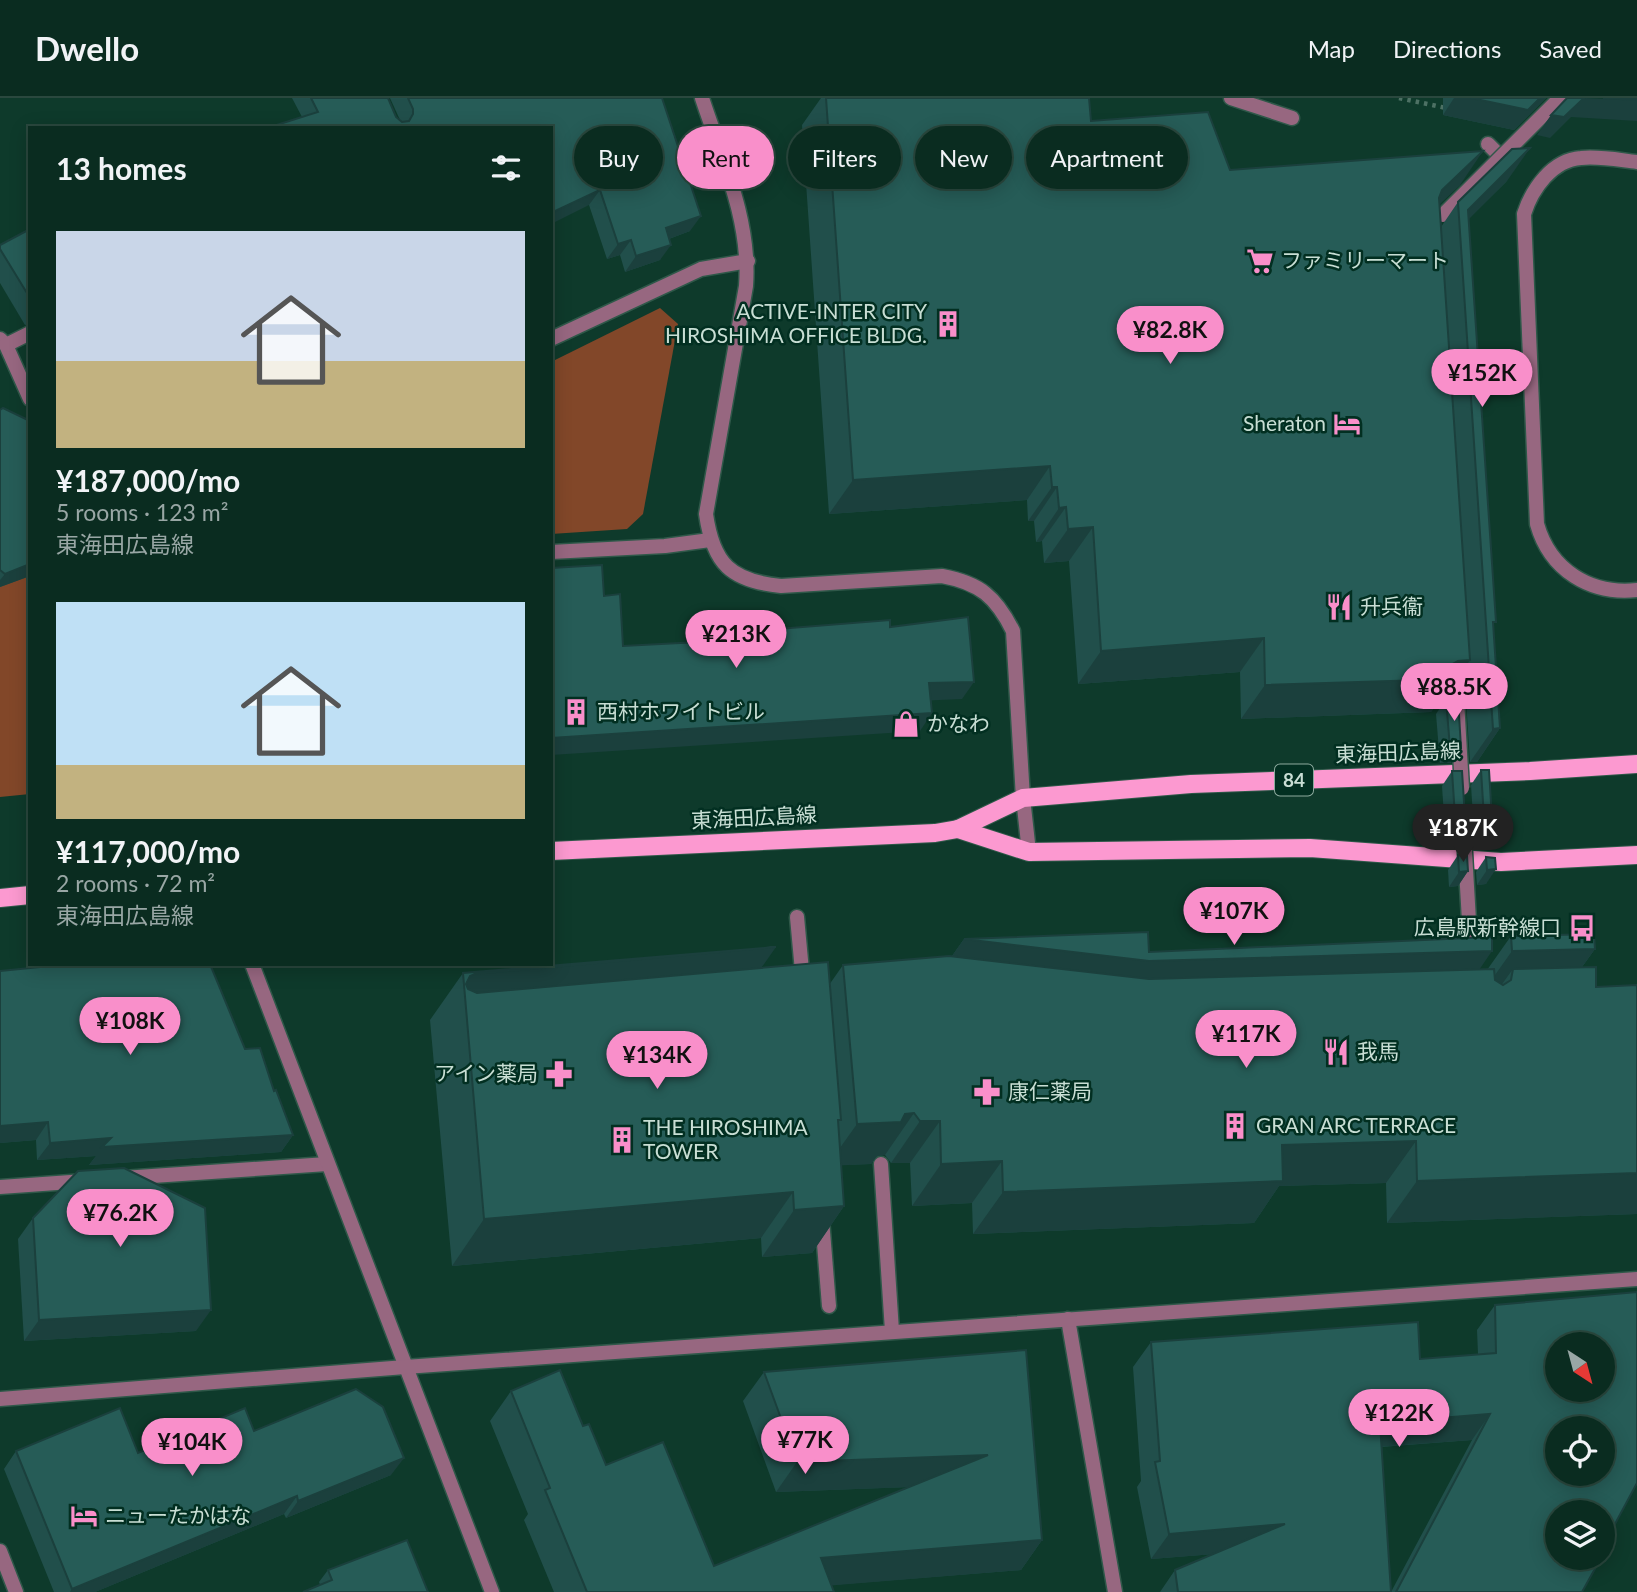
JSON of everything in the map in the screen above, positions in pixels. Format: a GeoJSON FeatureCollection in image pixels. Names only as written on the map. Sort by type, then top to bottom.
{"type":"FeatureCollection","features":[{"type":"Feature","properties":{"kind":"main road","name":"東海田広島線"},"geometry":{"type":"LineString","coordinates":[[553,851],[935,833],[958,829],[1023,798],[1191,783],[1531,771],[1637,764]]}},
{"type":"Feature","properties":{"kind":"main road","name":"東海田広島線"},"geometry":{"type":"LineString","coordinates":[[958,829],[1029,852],[1310,848],[1501,862],[1637,855]]}},
{"type":"Feature","properties":{"kind":"main road"},"geometry":{"type":"LineString","coordinates":[[0,898],[28,895]]}},
{"type":"Feature","properties":{"kind":"street"},"geometry":{"type":"LineString","coordinates":[[702,98],[739,209],[746,235],[748,261],[746,286],[706,514],[710,540],[720,558],[738,576],[758,584],[781,586],[942,576],[963,580],[993,599],[1013,631],[1029,852]]}},
{"type":"Feature","properties":{"kind":"street"},"geometry":{"type":"LineString","coordinates":[[1231,98],[1292,118]]}},
{"type":"Feature","properties":{"kind":"street"},"geometry":{"type":"LineString","coordinates":[[1434,223],[1560,98]]}},
{"type":"Feature","properties":{"kind":"street"},"geometry":{"type":"LineString","coordinates":[[1488,144],[1502,157]]}},
{"type":"Feature","properties":{"kind":"street"},"geometry":{"type":"LineString","coordinates":[[1637,162],[1579,158],[1563,163],[1552,170],[1534,191],[1524,214],[1537,524],[1542,541],[1556,562],[1571,576],[1589,585],[1637,590]]}},
{"type":"Feature","properties":{"kind":"street"},"geometry":{"type":"LineString","coordinates":[[553,338],[701,269],[748,261]]}},
{"type":"Feature","properties":{"kind":"street"},"geometry":{"type":"LineString","coordinates":[[28,334],[3,342],[28,395]]}},
{"type":"Feature","properties":{"kind":"street"},"geometry":{"type":"LineString","coordinates":[[553,552],[665,546],[710,540]]}},
{"type":"Feature","properties":{"kind":"street"},"geometry":{"type":"LineString","coordinates":[[1454,656],[1451,704],[1472,974]]}},
{"type":"Feature","properties":{"kind":"street"},"geometry":{"type":"LineString","coordinates":[[797,918],[804,1001]]}},
{"type":"Feature","properties":{"kind":"street"},"geometry":{"type":"LineString","coordinates":[[253,966],[492,1592]]}},
{"type":"Feature","properties":{"kind":"street"},"geometry":{"type":"LineString","coordinates":[[0,1187],[327,1164]]}},
{"type":"Feature","properties":{"kind":"street"},"geometry":{"type":"LineString","coordinates":[[881,1164],[892,1331]]}},
{"type":"Feature","properties":{"kind":"street"},"geometry":{"type":"LineString","coordinates":[[821,1209],[829,1306]]}},
{"type":"Feature","properties":{"kind":"street"},"geometry":{"type":"LineString","coordinates":[[0,1399],[892,1331],[1637,1279]]}},
{"type":"Feature","properties":{"kind":"street"},"geometry":{"type":"LineString","coordinates":[[1068,1319],[1115,1592]]}},
{"type":"Feature","properties":{"kind":"street"},"geometry":{"type":"LineString","coordinates":[[0,1551],[16,1592]]}},
{"type":"Feature","properties":{"kind":"path"},"geometry":{"type":"LineString","coordinates":[[1399,98],[1454,110],[1488,144]]}},
{"type":"Feature","properties":{"kind":"shaded area"},"geometry":{"type":"Polygon","coordinates":[[[660,308],[678,324],[643,514],[627,529],[553,534],[553,361],[660,308]]]}},
{"type":"Feature","properties":{"kind":"shaded area"},"geometry":{"type":"Polygon","coordinates":[[[28,574],[28,794],[0,797],[0,585],[28,574]]]}},
{"type":"Feature","properties":{"kind":"building"},"geometry":{"type":"Polygon","coordinates":[[[311,98],[388,98],[396,117],[402,122],[409,121],[413,114],[408,98],[662,98],[677,143],[677,189],[692,189],[701,216],[666,228],[671,245],[636,256],[631,240],[618,244],[600,190],[553,212],[553,126],[273,126],[318,112],[311,98]]]}},
{"type":"Feature","properties":{"kind":"building"},"geometry":{"type":"Polygon","coordinates":[[[826,98],[1089,98],[1091,121],[1208,112],[1230,170],[1483,151],[1442,190],[1439,198],[1470,660],[1451,665],[1450,671],[1455,679],[1265,685],[1264,638],[1101,651],[1093,527],[1068,529],[1066,507],[1059,508],[1057,487],[1052,487],[1050,466],[853,480],[832,189],[901,189],[901,126],[828,126],[826,98]]]}},
{"type":"Feature","properties":{"kind":"building"},"geometry":{"type":"Polygon","coordinates":[[[1471,98],[1540,98],[1528,110],[1471,98]]]}},
{"type":"Feature","properties":{"kind":"building"},"geometry":{"type":"Polygon","coordinates":[[[1567,98],[1584,98],[1564,117],[1551,115],[1567,98]]]}},
{"type":"Feature","properties":{"kind":"building"},"geometry":{"type":"Polygon","coordinates":[[[1603,98],[1637,98],[1637,100],[1603,98]]]}},
{"type":"Feature","properties":{"kind":"building"},"geometry":{"type":"Polygon","coordinates":[[[1530,148],[1468,210],[1496,622],[1493,622],[1500,728],[1493,729],[1458,202],[1512,149],[1530,148]]]}},
{"type":"Feature","properties":{"kind":"building"},"geometry":{"type":"Polygon","coordinates":[[[28,230],[28,295],[0,249],[0,245],[28,230]]]}},
{"type":"Feature","properties":{"kind":"building"},"geometry":{"type":"Polygon","coordinates":[[[3,408],[28,420],[28,565],[5,574],[0,570],[0,410],[3,408]]]}},
{"type":"Feature","properties":{"kind":"building"},"geometry":{"type":"Polygon","coordinates":[[[602,565],[604,596],[620,594],[623,646],[718,641],[717,634],[890,620],[890,627],[968,617],[974,682],[929,683],[932,713],[553,738],[553,568],[602,565]]]}},
{"type":"Feature","properties":{"kind":"building"},"geometry":{"type":"Polygon","coordinates":[[[1458,698],[1461,748],[1450,748],[1446,699],[1458,698]]]}},
{"type":"Feature","properties":{"kind":"building"},"geometry":{"type":"Polygon","coordinates":[[[1481,770],[1489,770],[1493,835],[1485,834],[1481,770]]]}},
{"type":"Feature","properties":{"kind":"building"},"geometry":{"type":"Polygon","coordinates":[[[1452,771],[1462,771],[1466,833],[1456,832],[1452,771]]]}},
{"type":"Feature","properties":{"kind":"building"},"geometry":{"type":"Polygon","coordinates":[[[1458,855],[1467,856],[1468,871],[1459,872],[1458,855]]]}},
{"type":"Feature","properties":{"kind":"building"},"geometry":{"type":"Polygon","coordinates":[[[1486,857],[1495,858],[1496,869],[1487,870],[1486,857]]]}},
{"type":"Feature","properties":{"kind":"building"},"geometry":{"type":"Polygon","coordinates":[[[1148,932],[1149,952],[1492,937],[1492,951],[1149,961],[964,939],[1148,932]]]}},
{"type":"Feature","properties":{"kind":"building"},"geometry":{"type":"Polygon","coordinates":[[[1594,934],[1595,949],[1512,951],[1511,936],[1594,934]]]}},
{"type":"Feature","properties":{"kind":"building","name":"THE HIROSHIMA TOWER"},"geometry":{"type":"Polygon","coordinates":[[[776,947],[475,974],[470,976],[466,984],[468,989],[477,993],[828,962],[841,1120],[838,1120],[844,1206],[794,1210],[793,1192],[484,1219],[463,973],[776,947]]]}},
{"type":"Feature","properties":{"kind":"building","name":"GRAN ARC TERRACE"},"geometry":{"type":"Polygon","coordinates":[[[949,956],[1149,979],[1494,969],[1495,980],[1503,985],[1511,980],[1513,969],[1596,967],[1596,987],[1637,985],[1637,1173],[1417,1181],[1416,1141],[1282,1145],[1283,1181],[1003,1192],[1002,1161],[941,1164],[940,1121],[920,1121],[914,1113],[905,1114],[901,1122],[857,1124],[843,965],[949,956]]]}},
{"type":"Feature","properties":{"kind":"building"},"geometry":{"type":"Polygon","coordinates":[[[50,966],[211,966],[245,1049],[260,1048],[274,1091],[276,1090],[293,1135],[102,1147],[111,1138],[50,1143],[48,1122],[0,1126],[0,971],[50,966]]]}},
{"type":"Feature","properties":{"kind":"building"},"geometry":{"type":"Polygon","coordinates":[[[124,1168],[205,1208],[211,1310],[39,1320],[33,1218],[78,1171],[124,1168]]]}},
{"type":"Feature","properties":{"kind":"building"},"geometry":{"type":"Polygon","coordinates":[[[1637,1292],[1637,1483],[1615,1524],[1615,1500],[1545,1500],[1545,1570],[1594,1570],[1582,1592],[1396,1592],[1490,1414],[1380,1423],[1391,1592],[1178,1592],[1175,1570],[1285,1524],[1169,1534],[1155,1462],[1160,1461],[1151,1342],[1418,1322],[1420,1359],[1496,1353],[1495,1305],[1637,1292]]]}},
{"type":"Feature","properties":{"kind":"building"},"geometry":{"type":"Polygon","coordinates":[[[1026,1350],[1042,1540],[821,1558],[834,1592],[587,1592],[545,1490],[550,1488],[511,1391],[560,1370],[583,1426],[589,1424],[606,1465],[663,1442],[714,1566],[988,1455],[797,1462],[764,1372],[1026,1350]]]}},
{"type":"Feature","properties":{"kind":"building"},"geometry":{"type":"Polygon","coordinates":[[[356,1389],[383,1407],[404,1458],[298,1501],[297,1496],[72,1589],[16,1451],[120,1408],[138,1453],[245,1408],[254,1431],[356,1389]]]}},
{"type":"Feature","properties":{"kind":"building"},"geometry":{"type":"Polygon","coordinates":[[[407,1540],[428,1592],[303,1592],[332,1580],[328,1570],[407,1540]]]}},
{"type":"Feature","properties":{"kind":"place","name":"ファミリーマート"},"geometry":{"type":"Point","coordinates":[1260,261]}},
{"type":"Feature","properties":{"kind":"place","name":"ACTIVE-INTER CITY HIROSHIMA OFFICE BLDG."},"geometry":{"type":"Point","coordinates":[948,324]}},
{"type":"Feature","properties":{"kind":"place","name":"Sheraton"},"geometry":{"type":"Point","coordinates":[1347,424]}},
{"type":"Feature","properties":{"kind":"place","name":"升兵衞"},"geometry":{"type":"Point","coordinates":[1339,607]}},
{"type":"Feature","properties":{"kind":"place","name":"西村ホワイトビル"},"geometry":{"type":"Point","coordinates":[576,712]}},
{"type":"Feature","properties":{"kind":"place","name":"かなわ"},"geometry":{"type":"Point","coordinates":[906,724]}},
{"type":"Feature","properties":{"kind":"place","name":"広島駅新幹線口"},"geometry":{"type":"Point","coordinates":[1582,928]}},
{"type":"Feature","properties":{"kind":"place","name":"我馬"},"geometry":{"type":"Point","coordinates":[1336,1052]}},
{"type":"Feature","properties":{"kind":"place","name":"アイン薬局"},"geometry":{"type":"Point","coordinates":[559,1074]}},
{"type":"Feature","properties":{"kind":"place","name":"康仁薬局"},"geometry":{"type":"Point","coordinates":[987,1092]}},
{"type":"Feature","properties":{"kind":"place","name":"GRAN ARC TERRACE"},"geometry":{"type":"Point","coordinates":[1235,1126]}},
{"type":"Feature","properties":{"kind":"place","name":"THE HIROSHIMA TOWER"},"geometry":{"type":"Point","coordinates":[622,1140]}},
{"type":"Feature","properties":{"kind":"place","name":"ニューたかはな"},"geometry":{"type":"Point","coordinates":[84,1516]}}]}
